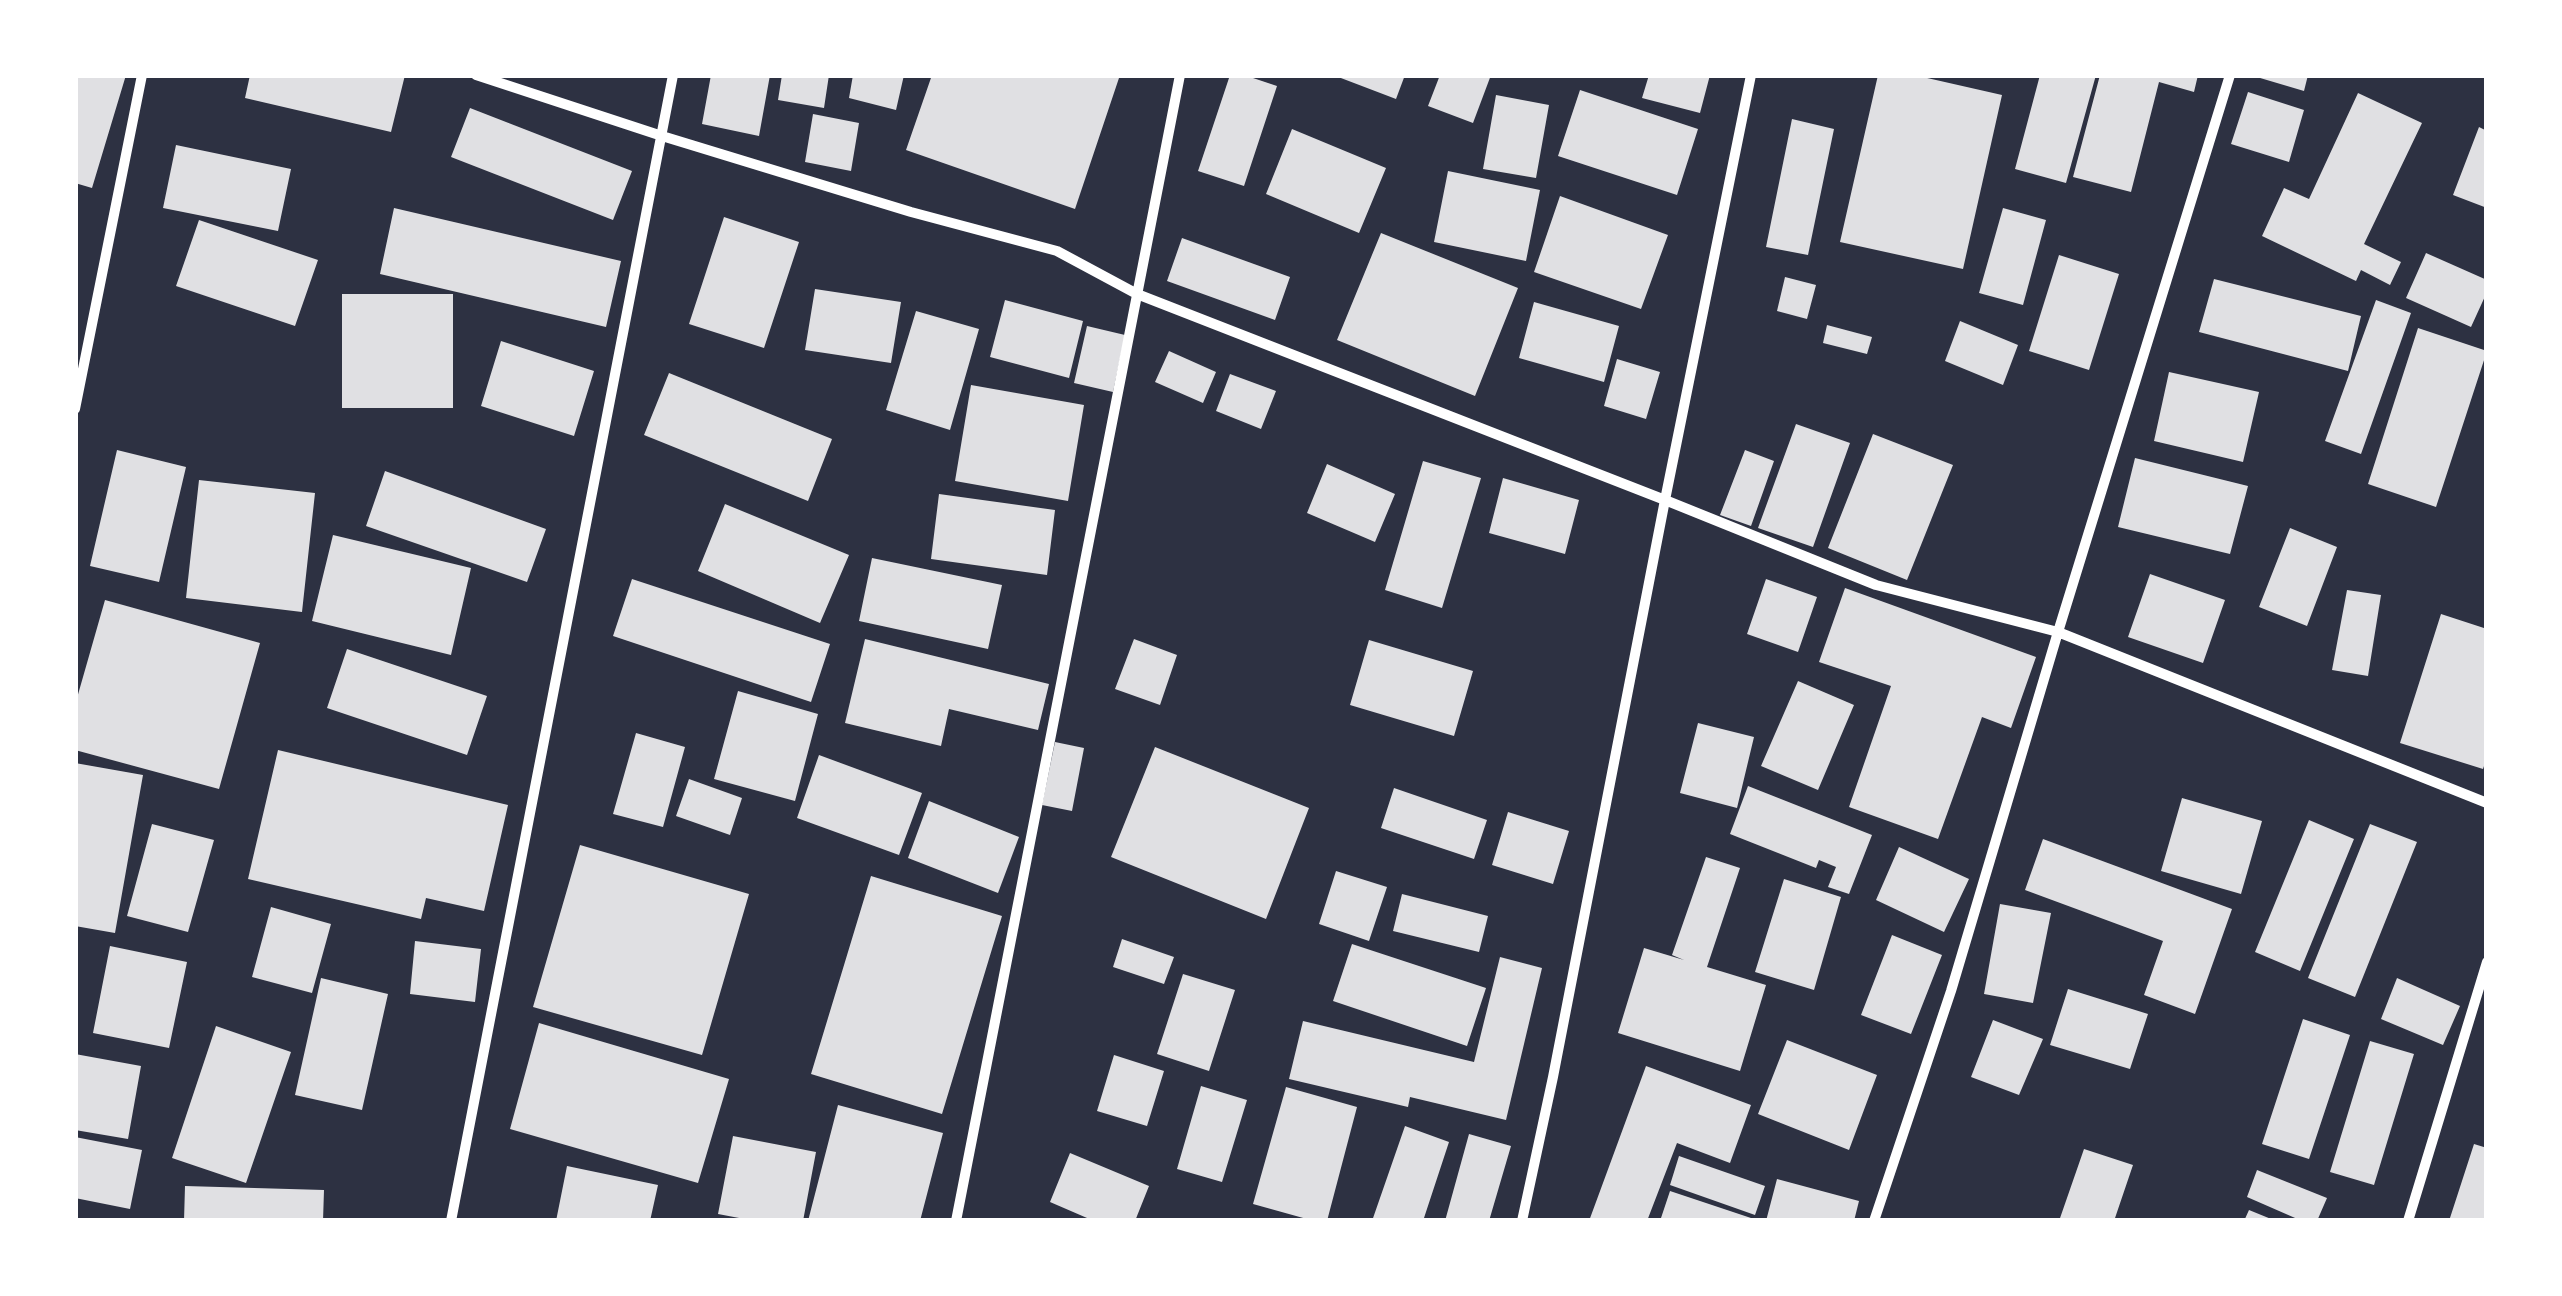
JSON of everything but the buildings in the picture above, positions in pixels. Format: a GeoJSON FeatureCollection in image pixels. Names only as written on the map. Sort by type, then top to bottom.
{"type":"FeatureCollection","features":[{"type":"Feature","properties":{"kind":"street"},"geometry":{"type":"LineString","coordinates":[[75,408],[142,75]]}},
{"type":"Feature","properties":{"kind":"street"},"geometry":{"type":"LineString","coordinates":[[476,75],[911,212],[1057,252],[1137,294],[1876,585],[2058,632],[2487,803]]}},
{"type":"Feature","properties":{"kind":"street"},"geometry":{"type":"LineString","coordinates":[[451,1221],[673,75]]}},
{"type":"Feature","properties":{"kind":"street"},"geometry":{"type":"LineString","coordinates":[[956,1221],[1180,75]]}},
{"type":"Feature","properties":{"kind":"street"},"geometry":{"type":"LineString","coordinates":[[1522,1221],[1751,75]]}},
{"type":"Feature","properties":{"kind":"street"},"geometry":{"type":"LineString","coordinates":[[1874,1221],[1951,992],[2230,75]]}},
{"type":"Feature","properties":{"kind":"street"},"geometry":{"type":"LineString","coordinates":[[2408,1221],[2487,962]]}}]}
